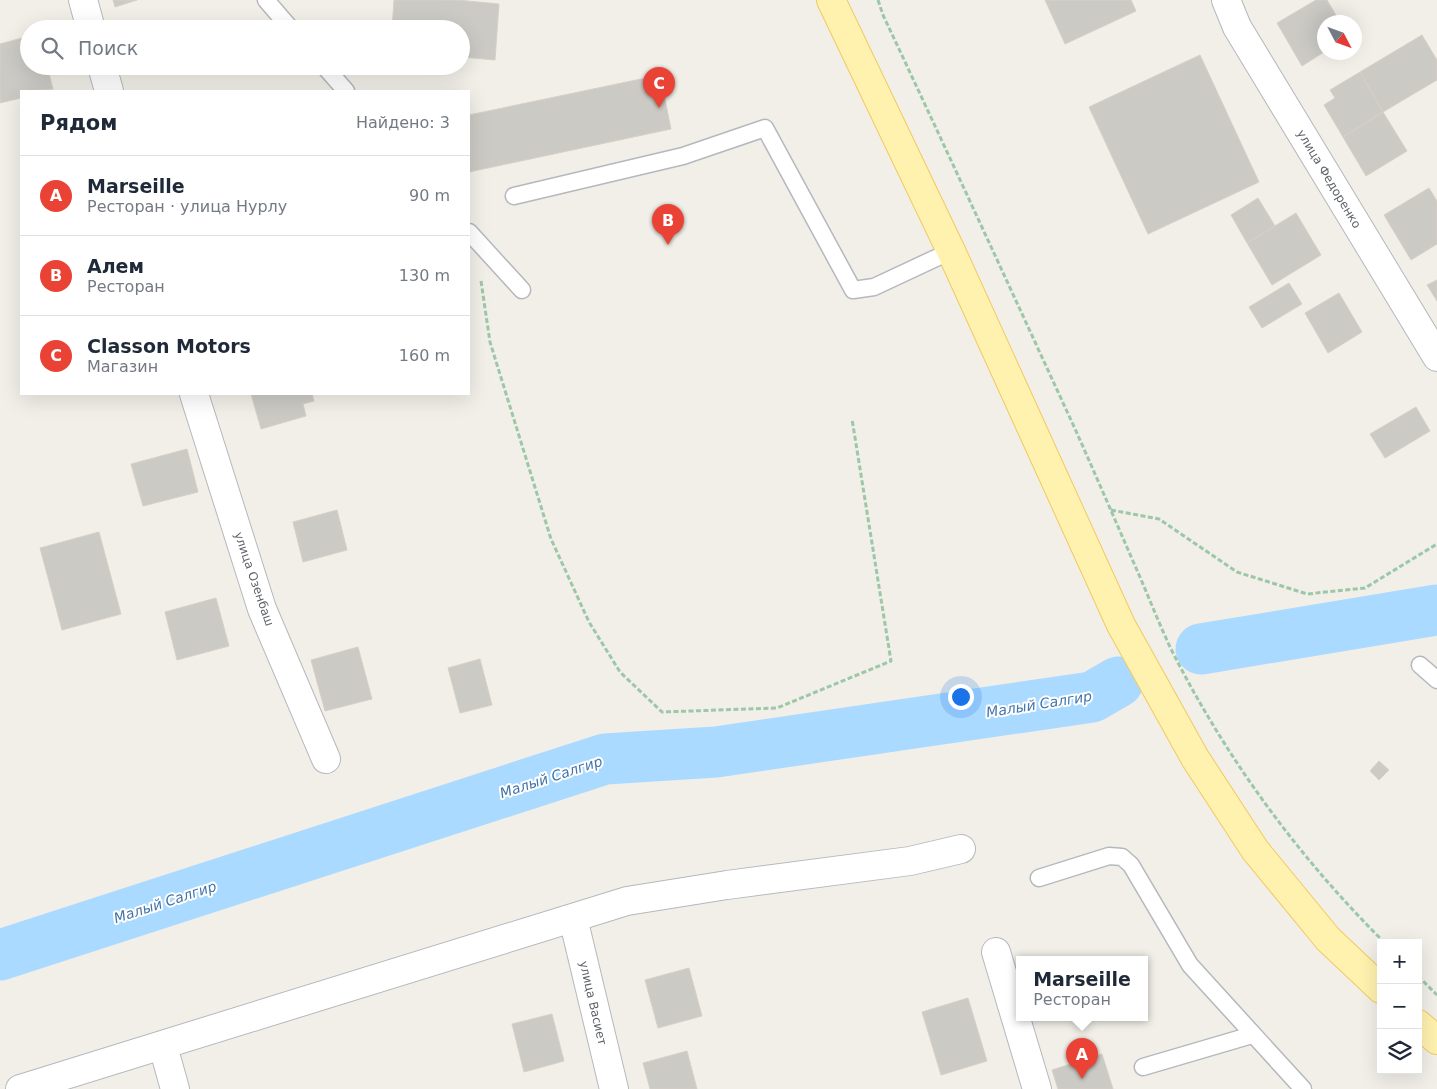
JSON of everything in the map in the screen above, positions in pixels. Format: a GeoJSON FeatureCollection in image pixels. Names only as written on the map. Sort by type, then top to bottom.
{"type":"FeatureCollection","features":[{"type":"Feature","properties":{"kind":"main road"},"geometry":{"type":"LineString","coordinates":[[831,0],[951,251],[1121,625],[1195,758],[1261,857],[1328,939],[1377,985]]}},
{"type":"Feature","properties":{"kind":"main road"},"geometry":{"type":"LineString","coordinates":[[1422,1027],[1437,1040]]}},
{"type":"Feature","properties":{"kind":"street"},"geometry":{"type":"LineString","coordinates":[[83,0],[89,20]]}},
{"type":"Feature","properties":{"kind":"street","name":"улица Федоренко"},"geometry":{"type":"LineString","coordinates":[[1226,0],[1237,27],[1437,357]]}},
{"type":"Feature","properties":{"kind":"street"},"geometry":{"type":"LineString","coordinates":[[105,75],[109,90]]}},
{"type":"Feature","properties":{"kind":"street","name":"улица Озенбаш"},"geometry":{"type":"LineString","coordinates":[[194,395],[262,609],[326,759]]}},
{"type":"Feature","properties":{"kind":"street"},"geometry":{"type":"LineString","coordinates":[[20,1089],[627,901],[727,885],[910,861],[961,849]]}},
{"type":"Feature","properties":{"kind":"street","name":"улица Васиет"},"geometry":{"type":"LineString","coordinates":[[573,918],[614,1089]]}},
{"type":"Feature","properties":{"kind":"street"},"geometry":{"type":"LineString","coordinates":[[996,952],[1016,1019]]}},
{"type":"Feature","properties":{"kind":"street"},"geometry":{"type":"LineString","coordinates":[[1017,1021],[1037,1089]]}},
{"type":"Feature","properties":{"kind":"street"},"geometry":{"type":"LineString","coordinates":[[163,1046],[175,1089]]}},
{"type":"Feature","properties":{"kind":"lane"},"geometry":{"type":"LineString","coordinates":[[266,0],[283,20]]}},
{"type":"Feature","properties":{"kind":"lane"},"geometry":{"type":"LineString","coordinates":[[332,75],[345,90]]}},
{"type":"Feature","properties":{"kind":"lane"},"geometry":{"type":"LineString","coordinates":[[514,196],[684,156],[765,128],[853,290],[874,287],[951,251]]}},
{"type":"Feature","properties":{"kind":"lane"},"geometry":{"type":"LineString","coordinates":[[472,237],[522,290]]}},
{"type":"Feature","properties":{"kind":"lane"},"geometry":{"type":"LineString","coordinates":[[1437,662],[1420,665],[1437,680]]}},
{"type":"Feature","properties":{"kind":"lane"},"geometry":{"type":"LineString","coordinates":[[1039,878],[1109,856],[1122,857],[1130,865],[1190,965],[1303,1089]]}},
{"type":"Feature","properties":{"kind":"lane"},"geometry":{"type":"LineString","coordinates":[[1142,1067],[1252,1035]]}},
{"type":"Feature","properties":{"kind":"path"},"geometry":{"type":"LineString","coordinates":[[878,0],[882,15],[985,232],[1111,510],[1171,650],[1205,712],[1244,774],[1297,846],[1354,913],[1380,939]]}},
{"type":"Feature","properties":{"kind":"path"},"geometry":{"type":"LineString","coordinates":[[472,237],[490,342],[551,540],[589,622],[620,672],[662,712],[777,708],[892,661],[852,419]]}},
{"type":"Feature","properties":{"kind":"path"},"geometry":{"type":"LineString","coordinates":[[1111,510],[1159,518],[1237,572],[1307,594],[1365,588],[1437,544]]}},
{"type":"Feature","properties":{"kind":"path"},"geometry":{"type":"LineString","coordinates":[[1422,980],[1437,995]]}},
{"type":"Feature","properties":{"kind":"building"},"geometry":{"type":"Polygon","coordinates":[[[113,0],[137,0],[115,7],[113,0]]]}},
{"type":"Feature","properties":{"kind":"building"},"geometry":{"type":"Polygon","coordinates":[[[394,0],[458,0],[499,4],[495,60],[470,58],[470,20],[393,20],[394,0]]]}},
{"type":"Feature","properties":{"kind":"building"},"geometry":{"type":"Polygon","coordinates":[[[1045,0],[1131,0],[1136,11],[1065,44],[1045,0]]]}},
{"type":"Feature","properties":{"kind":"building"},"geometry":{"type":"Polygon","coordinates":[[[1316,0],[1327,0],[1336,15],[1317,15],[1317,56],[1302,66],[1277,23],[1316,0]]]}},
{"type":"Feature","properties":{"kind":"building"},"geometry":{"type":"Polygon","coordinates":[[[1422,35],[1437,60],[1437,80],[1383,112],[1360,72],[1422,35]]]}},
{"type":"Feature","properties":{"kind":"building"},"geometry":{"type":"Polygon","coordinates":[[[20,38],[20,75],[49,75],[53,89],[20,90],[20,98],[0,103],[0,44],[20,38]]]}},
{"type":"Feature","properties":{"kind":"building"},"geometry":{"type":"Polygon","coordinates":[[[1200,55],[1259,182],[1148,234],[1089,107],[1200,55]]]}},
{"type":"Feature","properties":{"kind":"building"},"geometry":{"type":"Polygon","coordinates":[[[1360,72],[1383,112],[1343,137],[1324,105],[1335,98],[1330,90],[1360,72]]]}},
{"type":"Feature","properties":{"kind":"building"},"geometry":{"type":"Polygon","coordinates":[[[660,75],[671,129],[470,172],[470,115],[660,75]]]}},
{"type":"Feature","properties":{"kind":"building"},"geometry":{"type":"Polygon","coordinates":[[[1383,112],[1407,151],[1366,176],[1343,137],[1383,112]]]}},
{"type":"Feature","properties":{"kind":"building"},"geometry":{"type":"Polygon","coordinates":[[[1429,188],[1437,201],[1437,244],[1411,260],[1384,215],[1429,188]]]}},
{"type":"Feature","properties":{"kind":"building"},"geometry":{"type":"Polygon","coordinates":[[[1258,198],[1275,226],[1247,243],[1231,215],[1258,198]]]}},
{"type":"Feature","properties":{"kind":"building"},"geometry":{"type":"Polygon","coordinates":[[[1296,213],[1321,255],[1272,285],[1247,243],[1296,213]]]}},
{"type":"Feature","properties":{"kind":"building"},"geometry":{"type":"Polygon","coordinates":[[[1437,280],[1437,301],[1427,285],[1437,280]]]}},
{"type":"Feature","properties":{"kind":"building"},"geometry":{"type":"Polygon","coordinates":[[[1289,283],[1302,304],[1262,328],[1249,307],[1289,283]]]}},
{"type":"Feature","properties":{"kind":"building"},"geometry":{"type":"Polygon","coordinates":[[[1339,293],[1362,332],[1328,353],[1305,313],[1339,293]]]}},
{"type":"Feature","properties":{"kind":"building"},"geometry":{"type":"Polygon","coordinates":[[[251,395],[312,395],[314,401],[303,404],[306,416],[261,429],[251,395]]]}},
{"type":"Feature","properties":{"kind":"building"},"geometry":{"type":"Polygon","coordinates":[[[1416,407],[1430,431],[1385,458],[1370,434],[1416,407]]]}},
{"type":"Feature","properties":{"kind":"building"},"geometry":{"type":"Polygon","coordinates":[[[187,449],[198,492],[143,506],[131,464],[187,449]]]}},
{"type":"Feature","properties":{"kind":"building"},"geometry":{"type":"Polygon","coordinates":[[[337,510],[347,550],[303,562],[293,522],[337,510]]]}},
{"type":"Feature","properties":{"kind":"building"},"geometry":{"type":"Polygon","coordinates":[[[99,532],[121,614],[62,630],[40,548],[99,532]]]}},
{"type":"Feature","properties":{"kind":"building"},"geometry":{"type":"Polygon","coordinates":[[[216,598],[229,646],[177,660],[165,612],[216,598]]]}},
{"type":"Feature","properties":{"kind":"building"},"geometry":{"type":"Polygon","coordinates":[[[358,647],[372,699],[325,711],[311,660],[358,647]]]}},
{"type":"Feature","properties":{"kind":"building"},"geometry":{"type":"Polygon","coordinates":[[[480,659],[492,705],[460,713],[448,668],[480,659]]]}},
{"type":"Feature","properties":{"kind":"building"},"geometry":{"type":"Polygon","coordinates":[[[1379,761],[1389,770],[1379,780],[1370,771],[1379,761]]]}},
{"type":"Feature","properties":{"kind":"building"},"geometry":{"type":"Polygon","coordinates":[[[689,968],[702,1016],[658,1028],[645,980],[689,968]]]}},
{"type":"Feature","properties":{"kind":"building"},"geometry":{"type":"Polygon","coordinates":[[[968,998],[987,1061],[941,1075],[922,1012],[968,998]]]}},
{"type":"Feature","properties":{"kind":"building"},"geometry":{"type":"Polygon","coordinates":[[[552,1014],[564,1061],[524,1072],[512,1024],[552,1014]]]}},
{"type":"Feature","properties":{"kind":"building"},"geometry":{"type":"Polygon","coordinates":[[[687,1051],[697,1089],[650,1089],[643,1063],[687,1051]]]}},
{"type":"Feature","properties":{"kind":"building"},"geometry":{"type":"Polygon","coordinates":[[[1102,1054],[1113,1089],[1058,1089],[1052,1070],[1102,1054]]]}},
{"type":"Feature","properties":{"kind":"waterway","name":"Малый Салгир"},"geometry":{"type":"LineString","coordinates":[[1201,649],[1437,610]]}},
{"type":"Feature","properties":{"kind":"waterway","name":"Малый Салгир"},"geometry":{"type":"LineString","coordinates":[[0,955],[605,759],[716,752],[1092,697],[1118,682]]}},
{"type":"Feature","properties":{"kind":"place","name":"Classon Motors"},"geometry":{"type":"Point","coordinates":[659,108]}},
{"type":"Feature","properties":{"kind":"place","name":"Алем"},"geometry":{"type":"Point","coordinates":[668,245]}},
{"type":"Feature","properties":{"kind":"place","name":"Marseille"},"geometry":{"type":"Point","coordinates":[1082,1079]}}]}
